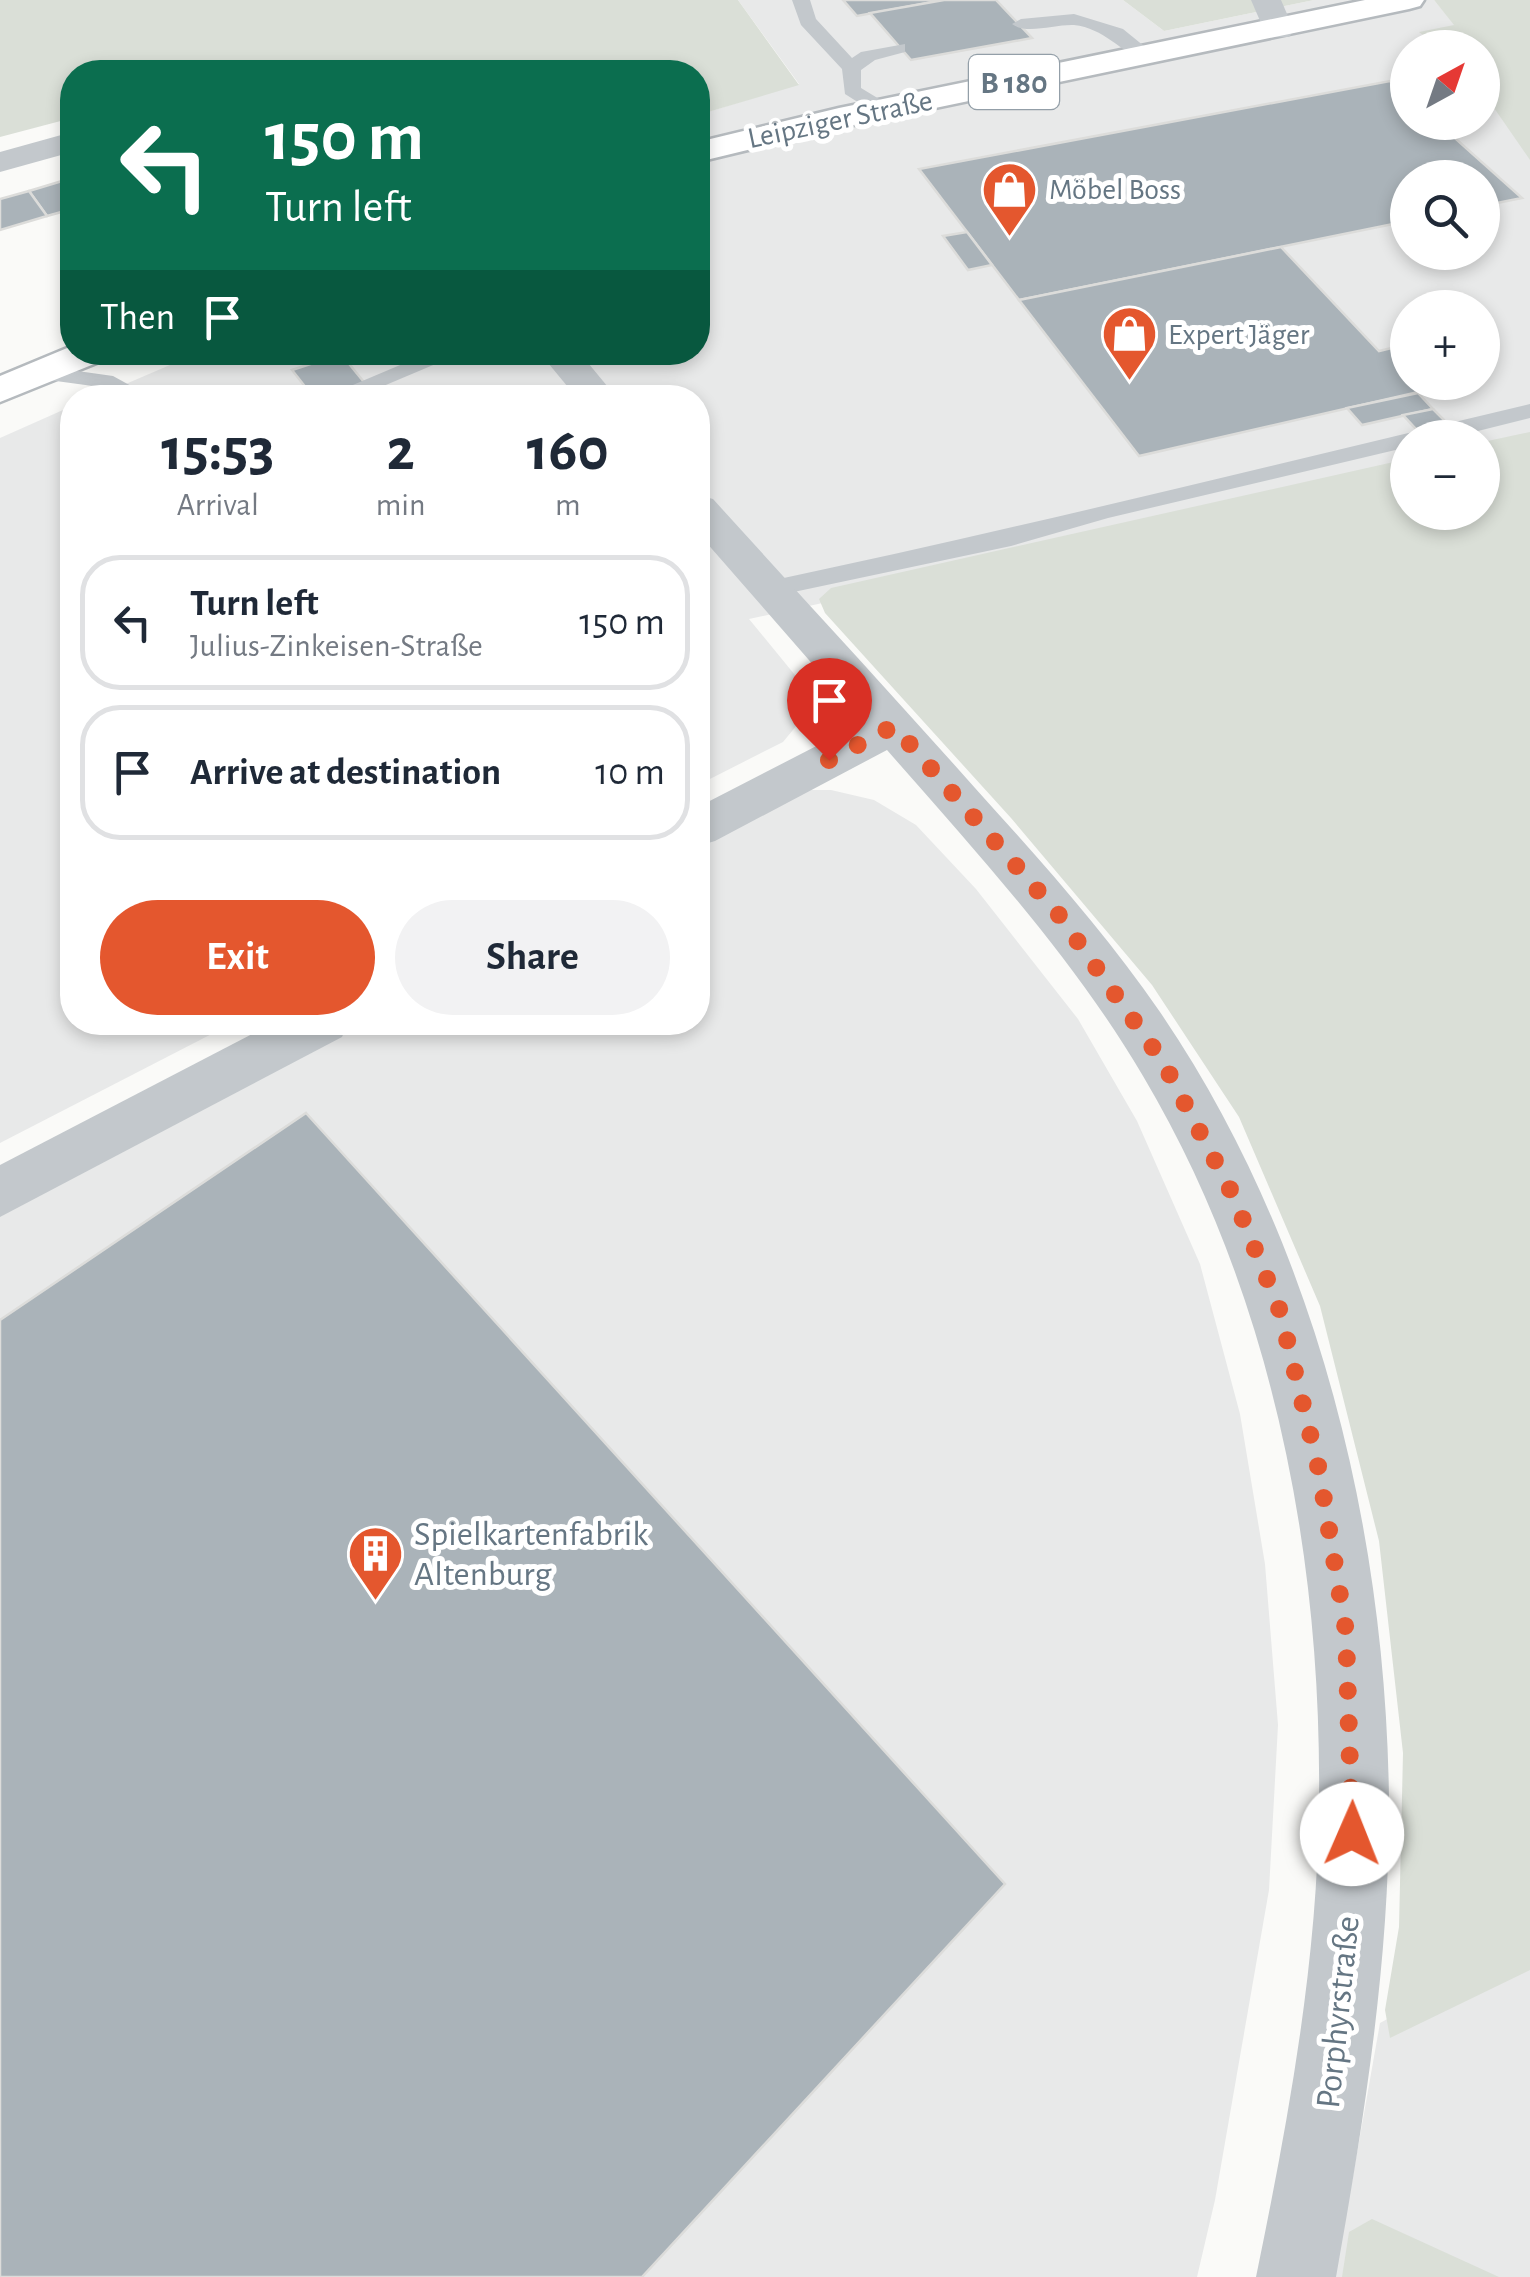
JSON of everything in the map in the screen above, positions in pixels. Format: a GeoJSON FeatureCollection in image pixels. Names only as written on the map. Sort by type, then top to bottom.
{"type":"FeatureCollection","features":[{"type":"Feature","properties":{"kind":"main road","name":"Leipziger Straße"},"geometry":{"type":"LineString","coordinates":[[710,149],[882,109],[1409,0]]}},
{"type":"Feature","properties":{"kind":"main road"},"geometry":{"type":"LineString","coordinates":[[0,390],[60,365]]}},
{"type":"Feature","properties":{"kind":"street"},"geometry":{"type":"LineString","coordinates":[[1266,0],[1278,30]]}},
{"type":"Feature","properties":{"kind":"street"},"geometry":{"type":"LineString","coordinates":[[0,162],[60,145]]}},
{"type":"Feature","properties":{"kind":"street"},"geometry":{"type":"LineString","coordinates":[[569,365],[587,385]]}},
{"type":"Feature","properties":{"kind":"street","name":"Porphyrstraße"},"geometry":{"type":"LineString","coordinates":[[710,522],[1059,915],[1163,1062],[1233,1195],[1280,1311],[1319,1470],[1346,1631],[1354,1800],[1347,1938],[1327,2120],[1296,2277]]}},
{"type":"Feature","properties":{"kind":"street"},"geometry":{"type":"LineString","coordinates":[[710,822],[894,726]]}},
{"type":"Feature","properties":{"kind":"street"},"geometry":{"type":"LineString","coordinates":[[0,1193],[299,1035]]}},
{"type":"Feature","properties":{"kind":"lane"},"geometry":{"type":"LineString","coordinates":[[801,0],[806,21],[851,68],[852,90],[882,109]]}},
{"type":"Feature","properties":{"kind":"lane"},"geometry":{"type":"LineString","coordinates":[[1039,0],[1058,17]]}},
{"type":"Feature","properties":{"kind":"lane"},"geometry":{"type":"LineString","coordinates":[[1022,24],[1058,17],[1118,30],[1146,55]]}},
{"type":"Feature","properties":{"kind":"lane"},"geometry":{"type":"LineString","coordinates":[[851,68],[868,56],[898,48]]}},
{"type":"Feature","properties":{"kind":"lane"},"geometry":{"type":"LineString","coordinates":[[367,385],[419,365]]}},
{"type":"Feature","properties":{"kind":"lane"},"geometry":{"type":"LineString","coordinates":[[42,372],[114,385]]}},
{"type":"Feature","properties":{"kind":"lane"},"geometry":{"type":"LineString","coordinates":[[1493,420],[1530,411]]}},
{"type":"Feature","properties":{"kind":"lane"},"geometry":{"type":"LineString","coordinates":[[770,589],[1011,538],[1104,511],[1390,444]]}},
{"type":"Feature","properties":{"kind":"shaded area"},"geometry":{"type":"Polygon","coordinates":[[[0,0],[738,0],[799,85],[710,111],[710,60],[60,60],[60,121],[0,137],[0,0]]]}},
{"type":"Feature","properties":{"kind":"shaded area"},"geometry":{"type":"Polygon","coordinates":[[[738,0],[1123,0],[1164,31],[1314,0],[1434,0],[1459,30],[1390,30],[1390,140],[1500,140],[1500,81],[1530,119],[1530,448],[1500,454],[1500,420],[1390,420],[1390,479],[749,619],[799,680],[802,719],[783,742],[710,779],[710,385],[123,385],[170,365],[710,365],[710,111],[799,84],[738,0]]]}},
{"type":"Feature","properties":{"kind":"shaded area"},"geometry":{"type":"Polygon","coordinates":[[[1123,0],[1314,0],[1164,31],[1123,0]]]}},
{"type":"Feature","properties":{"kind":"shaded area"},"geometry":{"type":"Polygon","coordinates":[[[1434,0],[1530,0],[1530,160],[1500,117],[1500,30],[1429,30],[1454,25],[1434,0]]]}},
{"type":"Feature","properties":{"kind":"shaded area"},"geometry":{"type":"Polygon","coordinates":[[[60,411],[60,1035],[210,1035],[0,1143],[0,438],[60,411]]]}},
{"type":"Feature","properties":{"kind":"shaded area"},"geometry":{"type":"Polygon","coordinates":[[[1530,432],[1530,1970],[1390,2038],[1385,2010],[1399,1927],[1403,1753],[1379,1541],[1320,1306],[1239,1117],[1152,985],[1011,818],[825,613],[819,599],[831,588],[1390,463],[1390,530],[1500,530],[1500,438],[1530,432]]]}},
{"type":"Feature","properties":{"kind":"shaded area"},"geometry":{"type":"Polygon","coordinates":[[[809,790],[831,790],[874,800],[916,825],[976,889],[1078,1019],[1137,1121],[1200,1264],[1240,1414],[1265,1564],[1278,1725],[1269,1890],[1215,2200],[1197,2277],[0,2277],[0,1216],[343,1035],[710,1035],[710,841],[809,790]]]}},
{"type":"Feature","properties":{"kind":"shaded area"},"geometry":{"type":"Polygon","coordinates":[[[1530,1942],[1530,2277],[1335,2277],[1380,2023],[1530,1942]]]}},
{"type":"Feature","properties":{"kind":"shaded area"},"geometry":{"type":"Polygon","coordinates":[[[1372,2219],[1499,2277],[1342,2277],[1349,2232],[1372,2219]]]}},
{"type":"Feature","properties":{"kind":"building"},"geometry":{"type":"Polygon","coordinates":[[[843,0],[944,0],[857,16],[843,0]]]}},
{"type":"Feature","properties":{"kind":"building"},"geometry":{"type":"Polygon","coordinates":[[[944,0],[996,0],[1032,38],[911,60],[870,13],[944,0]]]}},
{"type":"Feature","properties":{"kind":"building"},"geometry":{"type":"Polygon","coordinates":[[[1390,81],[1390,140],[1457,140],[1480,160],[1390,160],[1390,225],[1019,300],[919,169],[1390,81]]]}},
{"type":"Feature","properties":{"kind":"building"},"geometry":{"type":"Polygon","coordinates":[[[1500,178],[1522,198],[1500,202],[1500,178]]]}},
{"type":"Feature","properties":{"kind":"building"},"geometry":{"type":"Polygon","coordinates":[[[60,182],[60,212],[47,216],[29,191],[60,182]]]}},
{"type":"Feature","properties":{"kind":"building"},"geometry":{"type":"Polygon","coordinates":[[[29,191],[47,216],[0,230],[0,199],[29,191]]]}},
{"type":"Feature","properties":{"kind":"building"},"geometry":{"type":"Polygon","coordinates":[[[967,232],[992,265],[968,270],[943,236],[967,232]]]}},
{"type":"Feature","properties":{"kind":"building"},"geometry":{"type":"Polygon","coordinates":[[[1281,247],[1379,351],[1390,348],[1390,398],[1139,456],[1019,300],[1281,247]]]}},
{"type":"Feature","properties":{"kind":"building"},"geometry":{"type":"Polygon","coordinates":[[[307,365],[350,365],[366,385],[304,385],[292,370],[307,365]]]}},
{"type":"Feature","properties":{"kind":"building"},"geometry":{"type":"Polygon","coordinates":[[[1390,399],[1425,400],[1433,409],[1362,425],[1347,408],[1390,399]]]}},
{"type":"Feature","properties":{"kind":"building"},"geometry":{"type":"Polygon","coordinates":[[[1433,409],[1444,420],[1408,420],[1403,415],[1433,409]]]}},
{"type":"Feature","properties":{"kind":"building","name":"Spielkartenfabrik Altenburg"},"geometry":{"type":"Polygon","coordinates":[[[306,1113],[1005,1884],[642,2277],[0,2277],[0,1320],[306,1113]]]}},
{"type":"Feature","properties":{"kind":"place","name":"Möbel Boss"},"geometry":{"type":"Point","coordinates":[1010,238]}},
{"type":"Feature","properties":{"kind":"place","name":"Expert Jäger"},"geometry":{"type":"Point","coordinates":[1129,383]}},
{"type":"Feature","properties":{"kind":"place","name":"Spielkartenfabrik Altenburg"},"geometry":{"type":"Point","coordinates":[375,1602]}},
{"type":"Feature","properties":{"kind":"route"},"geometry":{"type":"LineString","coordinates":[[829,760],[894,726],[1059,915],[1163,1062],[1233,1195],[1280,1311],[1319,1470],[1346,1631],[1354,1800],[1352,1834]]}}]}
